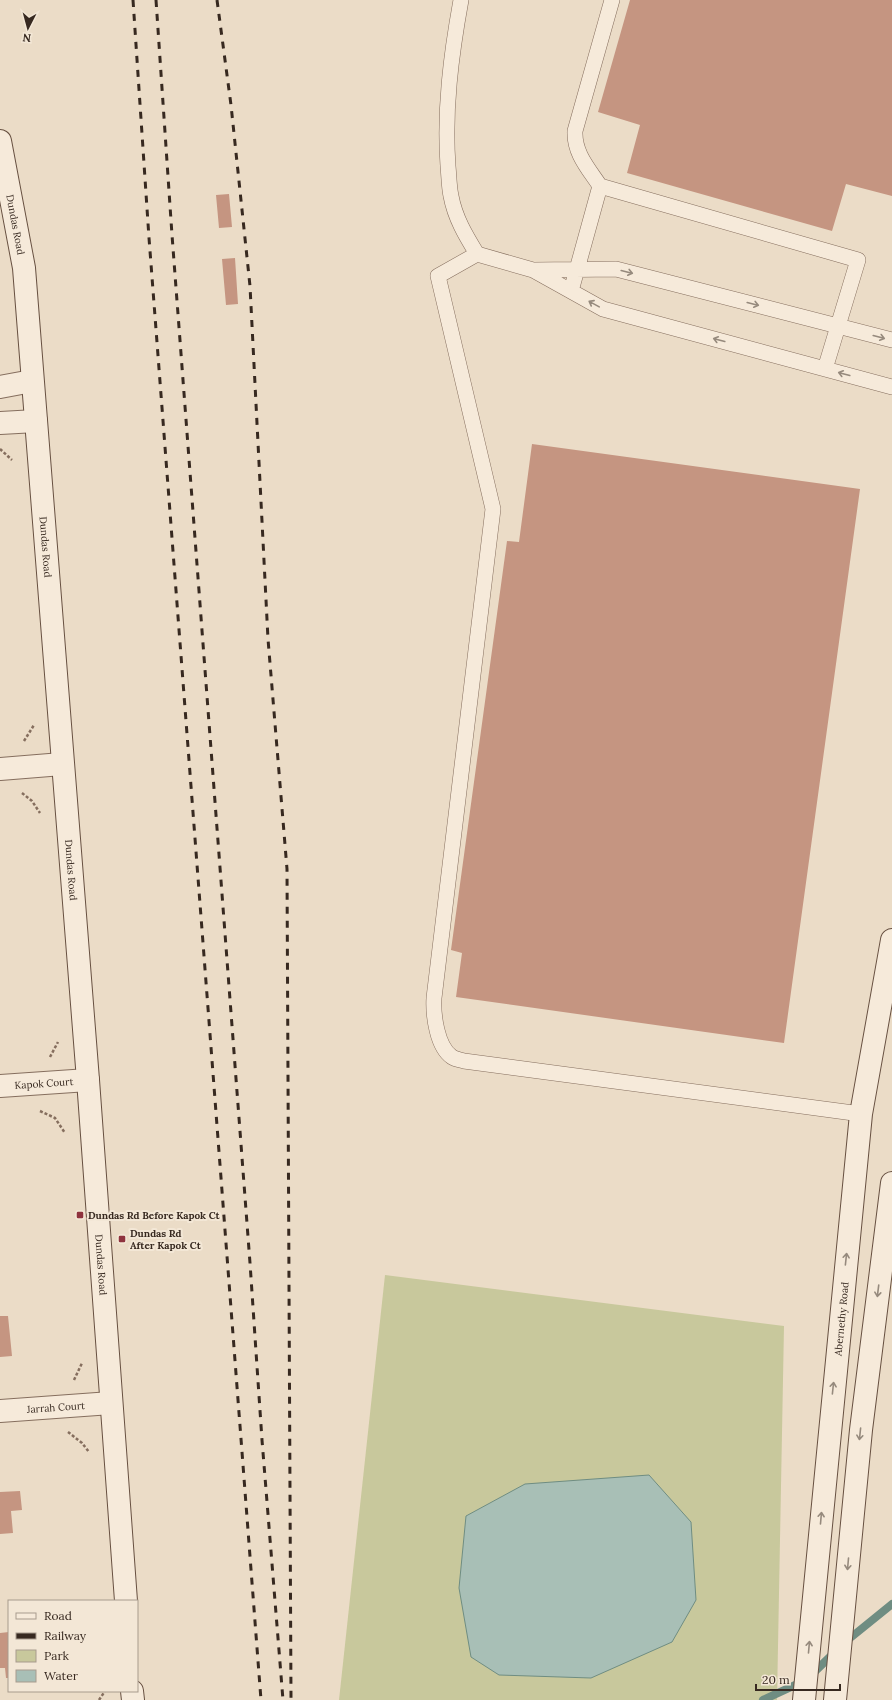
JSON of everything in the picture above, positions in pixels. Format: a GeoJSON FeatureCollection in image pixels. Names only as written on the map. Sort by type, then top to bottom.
{"type":"FeatureCollection","features":[{"type":"Feature","properties":{"kind":"main road","name":"Dundas Road"},"geometry":{"type":"LineString","coordinates":[[0,141],[24,268],[88,1080],[126,1600]]}},
{"type":"Feature","properties":{"kind":"main road"},"geometry":{"type":"LineString","coordinates":[[0,386],[32,381]]}},
{"type":"Feature","properties":{"kind":"main road"},"geometry":{"type":"LineString","coordinates":[[0,423],[36,421]]}},
{"type":"Feature","properties":{"kind":"main road"},"geometry":{"type":"LineString","coordinates":[[0,770],[62,764]]}},
{"type":"Feature","properties":{"kind":"main road","name":"Abernethy Road"},"geometry":{"type":"LineString","coordinates":[[804,1700],[861,1114],[892,940]]}},
{"type":"Feature","properties":{"kind":"main road","name":"Kapok Court"},"geometry":{"type":"LineString","coordinates":[[0,1086],[88,1080]]}},
{"type":"Feature","properties":{"kind":"main road"},"geometry":{"type":"LineString","coordinates":[[835,1700],[861,1430],[892,1183]]}},
{"type":"Feature","properties":{"kind":"main road","name":"Jarrah Court"},"geometry":{"type":"LineString","coordinates":[[0,1411],[111,1403]]}},
{"type":"Feature","properties":{"kind":"lane"},"geometry":{"type":"LineString","coordinates":[[461,0],[452,51],[447,102],[447,154],[451,196],[462,228],[477,254],[532,270],[603,309],[889,387]]}},
{"type":"Feature","properties":{"kind":"lane"},"geometry":{"type":"LineString","coordinates":[[612,0],[575,131],[574,142],[578,153],[600,186],[858,260],[825,369]]}},
{"type":"Feature","properties":{"kind":"lane"},"geometry":{"type":"LineString","coordinates":[[571,291],[600,186]]}},
{"type":"Feature","properties":{"kind":"lane"},"geometry":{"type":"LineString","coordinates":[[477,254],[438,276],[493,509],[434,998],[433,1016],[445,1049],[452,1057],[464,1061],[861,1114]]}},
{"type":"Feature","properties":{"kind":"lane"},"geometry":{"type":"LineString","coordinates":[[532,270],[616,269],[892,340]]}},
{"type":"Feature","properties":{"kind":"path"},"geometry":{"type":"LineString","coordinates":[[18,790],[32,801],[43,818]]}},
{"type":"Feature","properties":{"kind":"path"},"geometry":{"type":"LineString","coordinates":[[49,1058],[57,1045],[58,1039]]}},
{"type":"Feature","properties":{"kind":"path"},"geometry":{"type":"LineString","coordinates":[[37,1110],[55,1118],[67,1136]]}},
{"type":"Feature","properties":{"kind":"path"},"geometry":{"type":"LineString","coordinates":[[70,1384],[77,1375],[82,1361]]}},
{"type":"Feature","properties":{"kind":"path"},"geometry":{"type":"LineString","coordinates":[[46,1408],[47,1428],[69,1432],[82,1443],[93,1458]]}},
{"type":"Feature","properties":{"kind":"green space"},"geometry":{"type":"Polygon","coordinates":[[[385,1275],[784,1326],[777,1700],[339,1700],[385,1275]]]}},
{"type":"Feature","properties":{"kind":"water"},"geometry":{"type":"Polygon","coordinates":[[[649,1475],[691,1522],[696,1600],[672,1642],[591,1678],[499,1675],[471,1657],[459,1588],[466,1516],[525,1484],[649,1475]]]}},
{"type":"Feature","properties":{"kind":"building"},"geometry":{"type":"Polygon","coordinates":[[[630,0],[892,0],[892,196],[846,184],[832,231],[627,173],[640,125],[598,112],[630,0]]]}},
{"type":"Feature","properties":{"kind":"building"},"geometry":{"type":"Polygon","coordinates":[[[229,194],[232,227],[219,228],[216,195],[229,194]]]}},
{"type":"Feature","properties":{"kind":"building"},"geometry":{"type":"Polygon","coordinates":[[[235,258],[238,304],[226,305],[222,259],[235,258]]]}},
{"type":"Feature","properties":{"kind":"building"},"geometry":{"type":"Polygon","coordinates":[[[532,444],[860,489],[784,1043],[456,997],[462,953],[451,950],[507,541],[519,542],[532,444]]]}},
{"type":"Feature","properties":{"kind":"building"},"geometry":{"type":"Polygon","coordinates":[[[0,1316],[8,1316],[12,1356],[0,1357],[0,1316]]]}},
{"type":"Feature","properties":{"kind":"building"},"geometry":{"type":"Polygon","coordinates":[[[20,1491],[22,1510],[11,1511],[13,1533],[0,1534],[0,1492],[20,1491]]]}},
{"type":"Feature","properties":{"kind":"building"},"geometry":{"type":"Polygon","coordinates":[[[8,1632],[8,1678],[6,1678],[5,1668],[0,1668],[0,1633],[8,1632]]]}},
{"type":"Feature","properties":{"kind":"waterway"},"geometry":{"type":"LineString","coordinates":[[844,1643],[892,1604]]}},
{"type":"Feature","properties":{"kind":"waterway"},"geometry":{"type":"LineString","coordinates":[[763,1700],[806,1680],[836,1651]]}},
{"type":"Feature","properties":{"kind":"railway"},"geometry":{"type":"LineString","coordinates":[[133,0],[149,238],[261,1700]]}},
{"type":"Feature","properties":{"kind":"railway"},"geometry":{"type":"LineString","coordinates":[[156,0],[172,235],[250,1263],[262,1440],[283,1700]]}},
{"type":"Feature","properties":{"kind":"railway"},"geometry":{"type":"LineString","coordinates":[[217,0],[231,105],[250,286],[268,639],[287,869],[291,1700]]}},
{"type":"Feature","properties":{"kind":"place","name":"Dundas Rd Before Kapok Ct"},"geometry":{"type":"Point","coordinates":[80,1215]}},
{"type":"Feature","properties":{"kind":"place","name":"Dundas Rd After Kapok Ct"},"geometry":{"type":"Point","coordinates":[122,1239]}}]}
